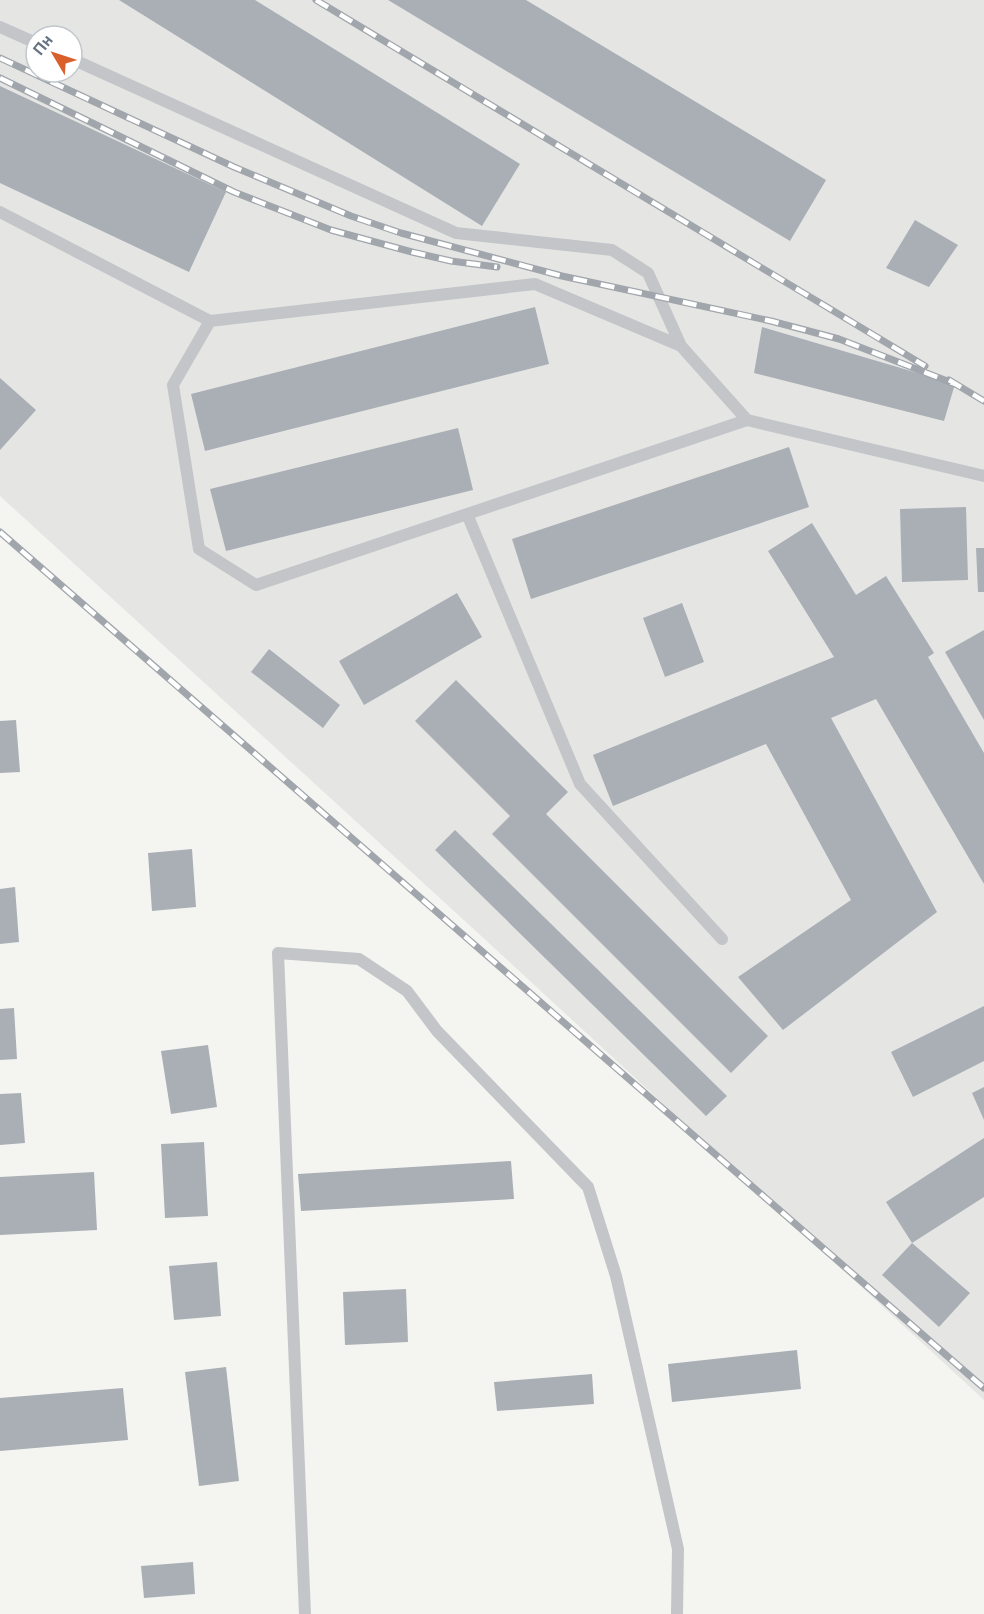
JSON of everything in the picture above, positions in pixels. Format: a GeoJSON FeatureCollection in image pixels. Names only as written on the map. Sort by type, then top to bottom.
{"type":"FeatureCollection","features":[{"type":"Feature","properties":{"kind":"lane"},"geometry":{"type":"LineString","coordinates":[[0,27],[24,38]]}},
{"type":"Feature","properties":{"kind":"lane"},"geometry":{"type":"LineString","coordinates":[[84,64],[456,233],[612,250],[648,273],[681,346],[747,420]]}},
{"type":"Feature","properties":{"kind":"lane"},"geometry":{"type":"LineString","coordinates":[[0,212],[210,321],[535,284],[681,346]]}},
{"type":"Feature","properties":{"kind":"lane"},"geometry":{"type":"LineString","coordinates":[[210,321],[173,385],[199,549],[256,585],[747,420],[984,476]]}},
{"type":"Feature","properties":{"kind":"lane"},"geometry":{"type":"LineString","coordinates":[[467,514],[580,784],[722,939]]}},
{"type":"Feature","properties":{"kind":"lane"},"geometry":{"type":"LineString","coordinates":[[305,1614],[278,953],[359,960],[407,991],[437,1031],[588,1187],[615,1276],[678,1549],[677,1614]]}},
{"type":"Feature","properties":{"kind":"shaded area"},"geometry":{"type":"Polygon","coordinates":[[[0,0],[984,0],[984,1400],[0,496],[0,0]]]}},
{"type":"Feature","properties":{"kind":"building"},"geometry":{"type":"Polygon","coordinates":[[[119,0],[255,0],[520,164],[482,226],[119,0]]]}},
{"type":"Feature","properties":{"kind":"building"},"geometry":{"type":"Polygon","coordinates":[[[388,0],[526,0],[826,180],[790,241],[388,0]]]}},
{"type":"Feature","properties":{"kind":"building"},"geometry":{"type":"Polygon","coordinates":[[[0,86],[226,192],[189,272],[0,183],[0,86]]]}},
{"type":"Feature","properties":{"kind":"building"},"geometry":{"type":"Polygon","coordinates":[[[915,220],[958,245],[929,287],[886,268],[915,220]]]}},
{"type":"Feature","properties":{"kind":"building"},"geometry":{"type":"Polygon","coordinates":[[[535,307],[549,364],[205,451],[191,394],[535,307]]]}},
{"type":"Feature","properties":{"kind":"building"},"geometry":{"type":"Polygon","coordinates":[[[762,327],[955,384],[944,421],[754,373],[762,327]]]}},
{"type":"Feature","properties":{"kind":"building"},"geometry":{"type":"Polygon","coordinates":[[[0,378],[36,410],[0,450],[0,378]]]}},
{"type":"Feature","properties":{"kind":"building"},"geometry":{"type":"Polygon","coordinates":[[[458,428],[473,490],[226,551],[210,489],[458,428]]]}},
{"type":"Feature","properties":{"kind":"building"},"geometry":{"type":"Polygon","coordinates":[[[789,447],[809,507],[531,599],[512,539],[789,447]]]}},
{"type":"Feature","properties":{"kind":"building"},"geometry":{"type":"Polygon","coordinates":[[[966,507],[968,580],[902,582],[900,509],[966,507]]]}},
{"type":"Feature","properties":{"kind":"building"},"geometry":{"type":"Polygon","coordinates":[[[812,523],[856,595],[886,576],[934,653],[928,657],[984,753],[984,884],[876,699],[831,718],[937,912],[783,1030],[738,977],[851,900],[766,744],[613,806],[593,755],[834,657],[768,551],[812,523]]]}},
{"type":"Feature","properties":{"kind":"building"},"geometry":{"type":"Polygon","coordinates":[[[976,548],[984,548],[984,592],[978,592],[976,548]]]}},
{"type":"Feature","properties":{"kind":"building"},"geometry":{"type":"Polygon","coordinates":[[[457,593],[482,637],[364,705],[339,661],[457,593]]]}},
{"type":"Feature","properties":{"kind":"building"},"geometry":{"type":"Polygon","coordinates":[[[682,603],[704,662],[665,677],[643,618],[682,603]]]}},
{"type":"Feature","properties":{"kind":"building"},"geometry":{"type":"Polygon","coordinates":[[[984,630],[984,720],[945,652],[984,630]]]}},
{"type":"Feature","properties":{"kind":"building"},"geometry":{"type":"Polygon","coordinates":[[[269,649],[340,705],[323,728],[251,672],[269,649]]]}},
{"type":"Feature","properties":{"kind":"building"},"geometry":{"type":"Polygon","coordinates":[[[456,680],[568,792],[546,814],[768,1036],[731,1073],[492,834],[510,816],[415,721],[456,680]]]}},
{"type":"Feature","properties":{"kind":"building"},"geometry":{"type":"Polygon","coordinates":[[[16,720],[20,772],[0,773],[0,721],[16,720]]]}},
{"type":"Feature","properties":{"kind":"building"},"geometry":{"type":"Polygon","coordinates":[[[455,830],[727,1096],[706,1116],[435,850],[455,830]]]}},
{"type":"Feature","properties":{"kind":"building"},"geometry":{"type":"Polygon","coordinates":[[[192,849],[196,907],[152,911],[148,853],[192,849]]]}},
{"type":"Feature","properties":{"kind":"building"},"geometry":{"type":"Polygon","coordinates":[[[15,887],[19,942],[0,944],[0,889],[15,887]]]}},
{"type":"Feature","properties":{"kind":"building"},"geometry":{"type":"Polygon","coordinates":[[[984,1006],[984,1061],[913,1097],[891,1052],[984,1006]]]}},
{"type":"Feature","properties":{"kind":"building"},"geometry":{"type":"Polygon","coordinates":[[[14,1008],[17,1059],[0,1060],[0,1009],[14,1008]]]}},
{"type":"Feature","properties":{"kind":"building"},"geometry":{"type":"Polygon","coordinates":[[[208,1045],[217,1107],[171,1114],[161,1051],[208,1045]]]}},
{"type":"Feature","properties":{"kind":"building"},"geometry":{"type":"Polygon","coordinates":[[[984,1087],[984,1120],[972,1093],[984,1087]]]}},
{"type":"Feature","properties":{"kind":"building"},"geometry":{"type":"Polygon","coordinates":[[[21,1093],[25,1143],[0,1145],[0,1094],[21,1093]]]}},
{"type":"Feature","properties":{"kind":"building"},"geometry":{"type":"Polygon","coordinates":[[[984,1138],[984,1197],[912,1243],[886,1202],[984,1138]]]}},
{"type":"Feature","properties":{"kind":"building"},"geometry":{"type":"Polygon","coordinates":[[[204,1142],[208,1216],[165,1218],[161,1144],[204,1142]]]}},
{"type":"Feature","properties":{"kind":"building"},"geometry":{"type":"Polygon","coordinates":[[[511,1161],[514,1199],[301,1211],[298,1174],[511,1161]]]}},
{"type":"Feature","properties":{"kind":"building"},"geometry":{"type":"Polygon","coordinates":[[[94,1172],[97,1230],[0,1235],[0,1177],[94,1172]]]}},
{"type":"Feature","properties":{"kind":"building"},"geometry":{"type":"Polygon","coordinates":[[[912,1243],[970,1293],[939,1327],[882,1275],[912,1243]]]}},
{"type":"Feature","properties":{"kind":"building"},"geometry":{"type":"Polygon","coordinates":[[[217,1262],[221,1316],[174,1320],[169,1266],[217,1262]]]}},
{"type":"Feature","properties":{"kind":"building"},"geometry":{"type":"Polygon","coordinates":[[[406,1289],[408,1342],[345,1345],[343,1292],[406,1289]]]}},
{"type":"Feature","properties":{"kind":"building"},"geometry":{"type":"Polygon","coordinates":[[[797,1350],[801,1389],[672,1402],[668,1364],[797,1350]]]}},
{"type":"Feature","properties":{"kind":"building"},"geometry":{"type":"Polygon","coordinates":[[[226,1367],[239,1481],[199,1486],[185,1372],[226,1367]]]}},
{"type":"Feature","properties":{"kind":"building"},"geometry":{"type":"Polygon","coordinates":[[[592,1374],[594,1404],[497,1411],[494,1382],[592,1374]]]}},
{"type":"Feature","properties":{"kind":"building"},"geometry":{"type":"Polygon","coordinates":[[[123,1388],[128,1440],[0,1451],[0,1398],[123,1388]]]}},
{"type":"Feature","properties":{"kind":"building"},"geometry":{"type":"Polygon","coordinates":[[[193,1562],[195,1594],[144,1598],[141,1566],[193,1562]]]}},
{"type":"Feature","properties":{"kind":"railway"},"geometry":{"type":"LineString","coordinates":[[316,0],[925,366]]}},
{"type":"Feature","properties":{"kind":"railway"},"geometry":{"type":"LineString","coordinates":[[0,58],[234,167],[351,216],[401,233],[562,276],[771,321],[839,339],[955,384]]}},
{"type":"Feature","properties":{"kind":"railway"},"geometry":{"type":"LineString","coordinates":[[0,78],[234,192],[331,230],[451,261],[497,267]]}},
{"type":"Feature","properties":{"kind":"railway"},"geometry":{"type":"LineString","coordinates":[[949,380],[984,401]]}},
{"type":"Feature","properties":{"kind":"railway"},"geometry":{"type":"LineString","coordinates":[[0,532],[984,1388]]}}]}
